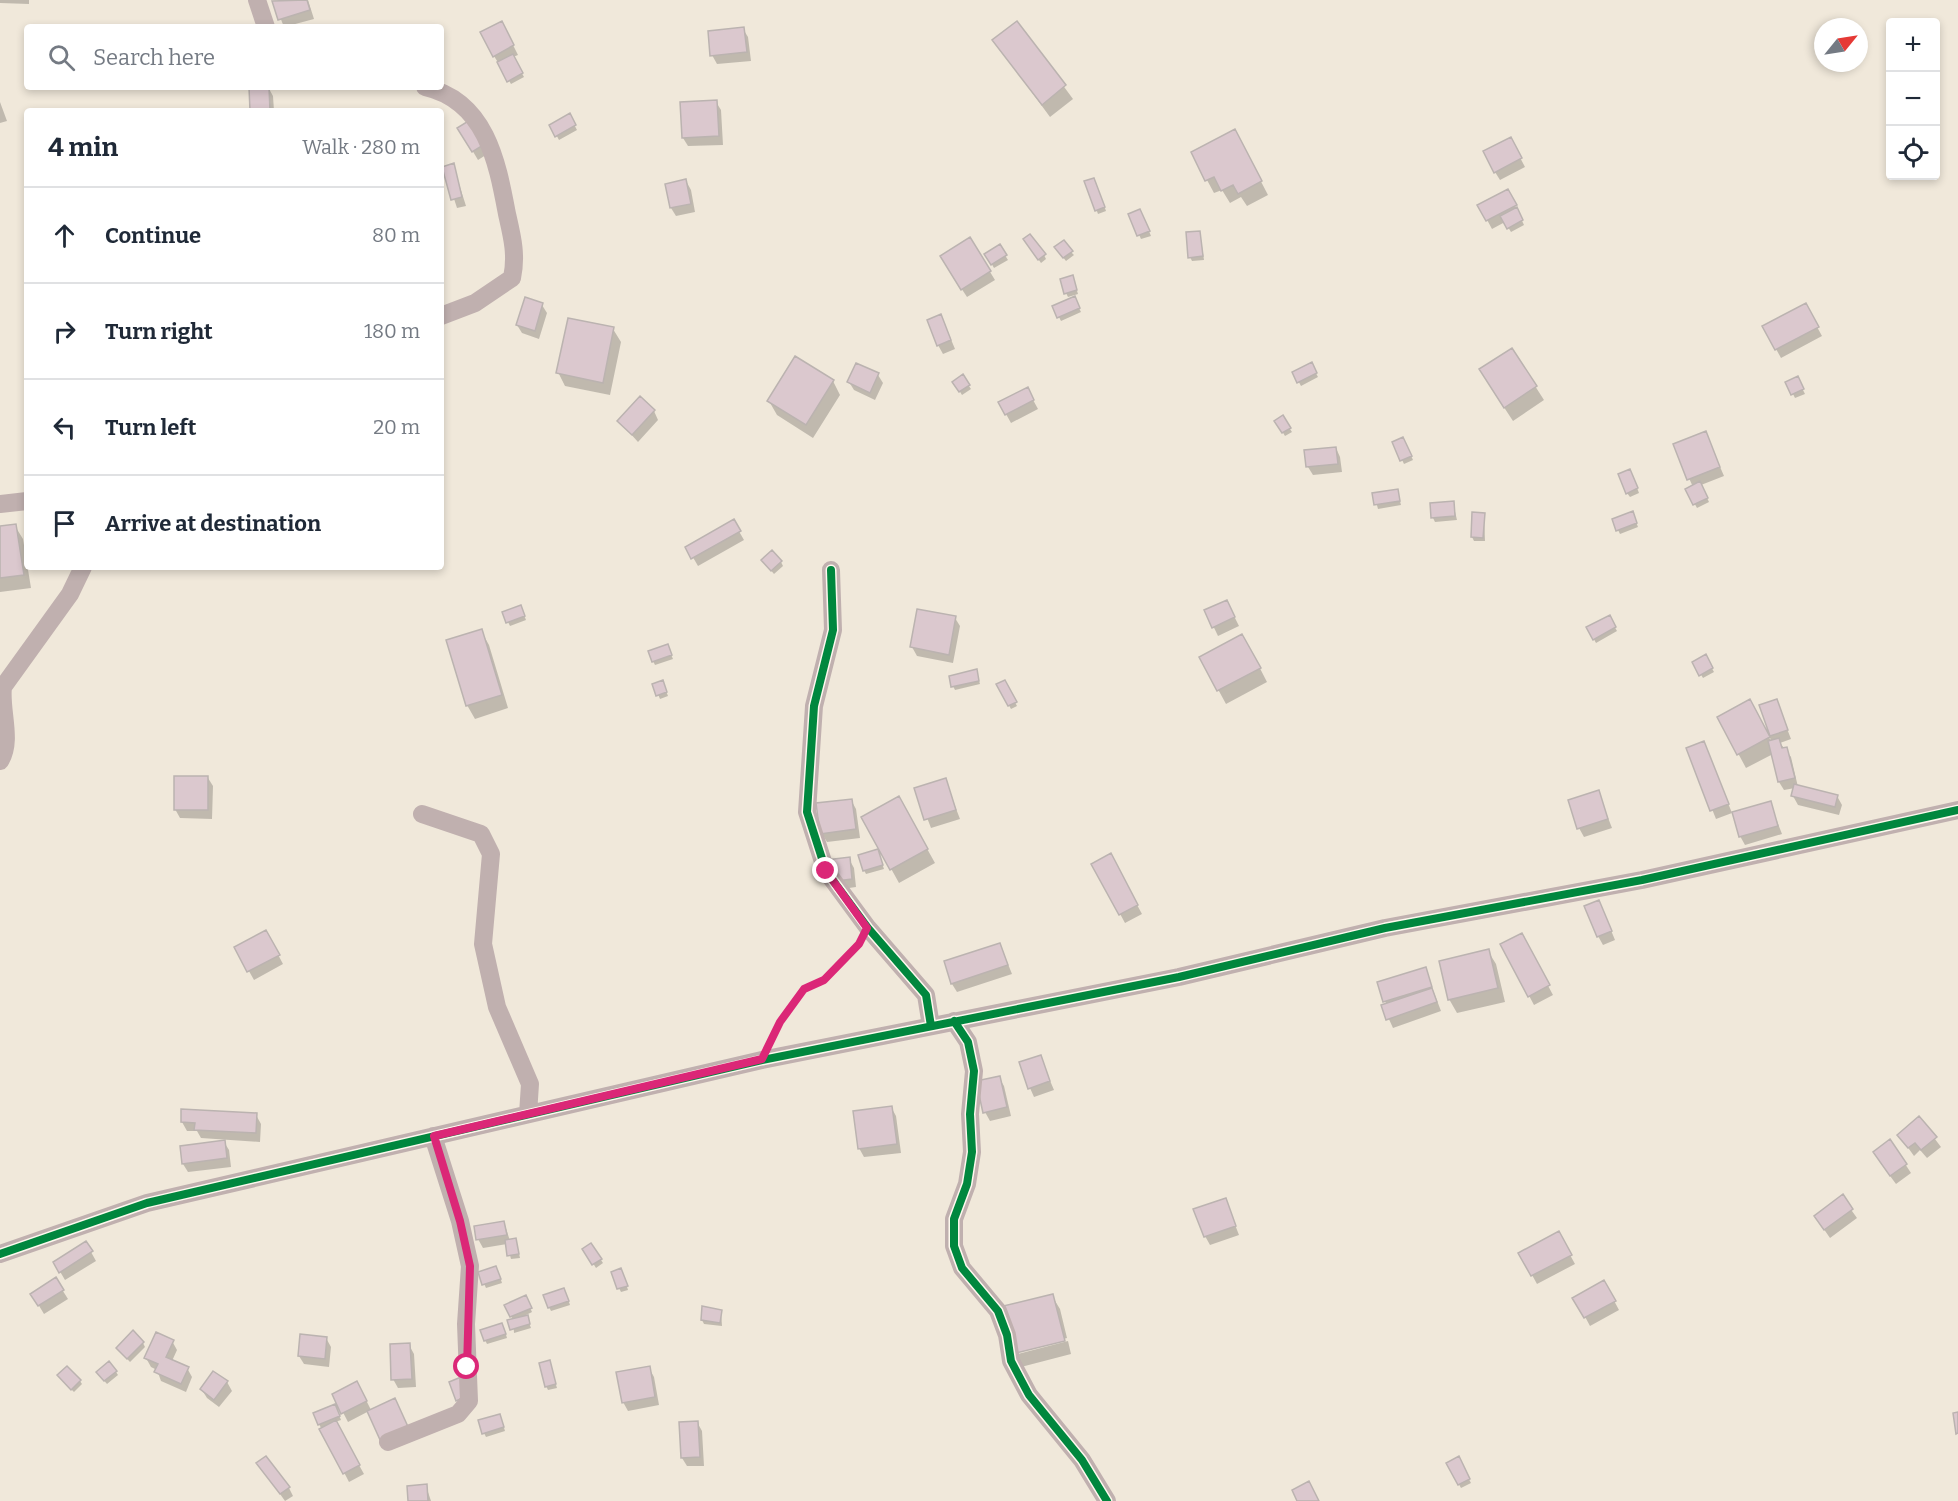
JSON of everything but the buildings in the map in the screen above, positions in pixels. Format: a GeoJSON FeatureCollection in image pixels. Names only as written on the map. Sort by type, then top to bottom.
{"type":"FeatureCollection","features":[{"type":"Feature","properties":{"kind":"street"},"geometry":{"type":"LineString","coordinates":[[257,0],[265,24]]}},
{"type":"Feature","properties":{"kind":"street"},"geometry":{"type":"LineString","coordinates":[[440,90],[471,113],[495,154],[516,260],[512,278],[475,303],[444,315]]}},
{"type":"Feature","properties":{"kind":"street"},"geometry":{"type":"LineString","coordinates":[[0,504],[24,501]]}},
{"type":"Feature","properties":{"kind":"street"},"geometry":{"type":"LineString","coordinates":[[0,761],[6,747],[1,699],[3,687],[70,594],[82,570]]}},
{"type":"Feature","properties":{"kind":"street"},"geometry":{"type":"LineString","coordinates":[[831,570],[833,630],[814,706],[807,812],[826,871],[867,928],[926,995],[931,1026]]}},
{"type":"Feature","properties":{"kind":"street"},"geometry":{"type":"LineString","coordinates":[[0,1254],[147,1203],[762,1059],[1179,976],[1385,928],[1642,880],[1958,810]]}},
{"type":"Feature","properties":{"kind":"street"},"geometry":{"type":"LineString","coordinates":[[422,814],[481,834],[491,854],[483,944],[497,1007],[530,1084],[528,1114]]}},
{"type":"Feature","properties":{"kind":"street"},"geometry":{"type":"LineString","coordinates":[[954,1022],[968,1042],[974,1071],[970,1114],[972,1152],[967,1184],[954,1219],[954,1246],[962,1268],[998,1311],[1007,1335],[1011,1361],[1029,1395],[1082,1460],[1107,1501]]}},
{"type":"Feature","properties":{"kind":"street"},"geometry":{"type":"LineString","coordinates":[[388,1442],[458,1414],[469,1401],[466,1324],[470,1266],[460,1221],[434,1136]]}},
{"type":"Feature","properties":{"kind":"path"},"geometry":{"type":"LineString","coordinates":[[762,1059],[780,1022],[804,989],[824,980],[859,944],[867,928]]}},
{"type":"Feature","properties":{"kind":"cycle path"},"geometry":{"type":"LineString","coordinates":[[831,570],[833,630],[814,706],[807,812],[826,871],[868,928],[926,995],[931,1026]]}},
{"type":"Feature","properties":{"kind":"cycle path"},"geometry":{"type":"LineString","coordinates":[[0,1254],[147,1203],[762,1060],[1179,977],[1385,928],[1642,880],[1958,810]]}},
{"type":"Feature","properties":{"kind":"cycle path"},"geometry":{"type":"LineString","coordinates":[[954,1021],[968,1042],[974,1071],[970,1114],[972,1152],[967,1184],[954,1219],[954,1246],[962,1268],[998,1311],[1007,1335],[1011,1361],[1029,1395],[1082,1460],[1107,1501]]}},
{"type":"Feature","properties":{"kind":"route"},"geometry":{"type":"LineString","coordinates":[[467,1367],[466,1324],[470,1266],[460,1221],[434,1136],[762,1059],[780,1022],[804,989],[824,980],[859,944],[867,928],[826,871]]}}]}
